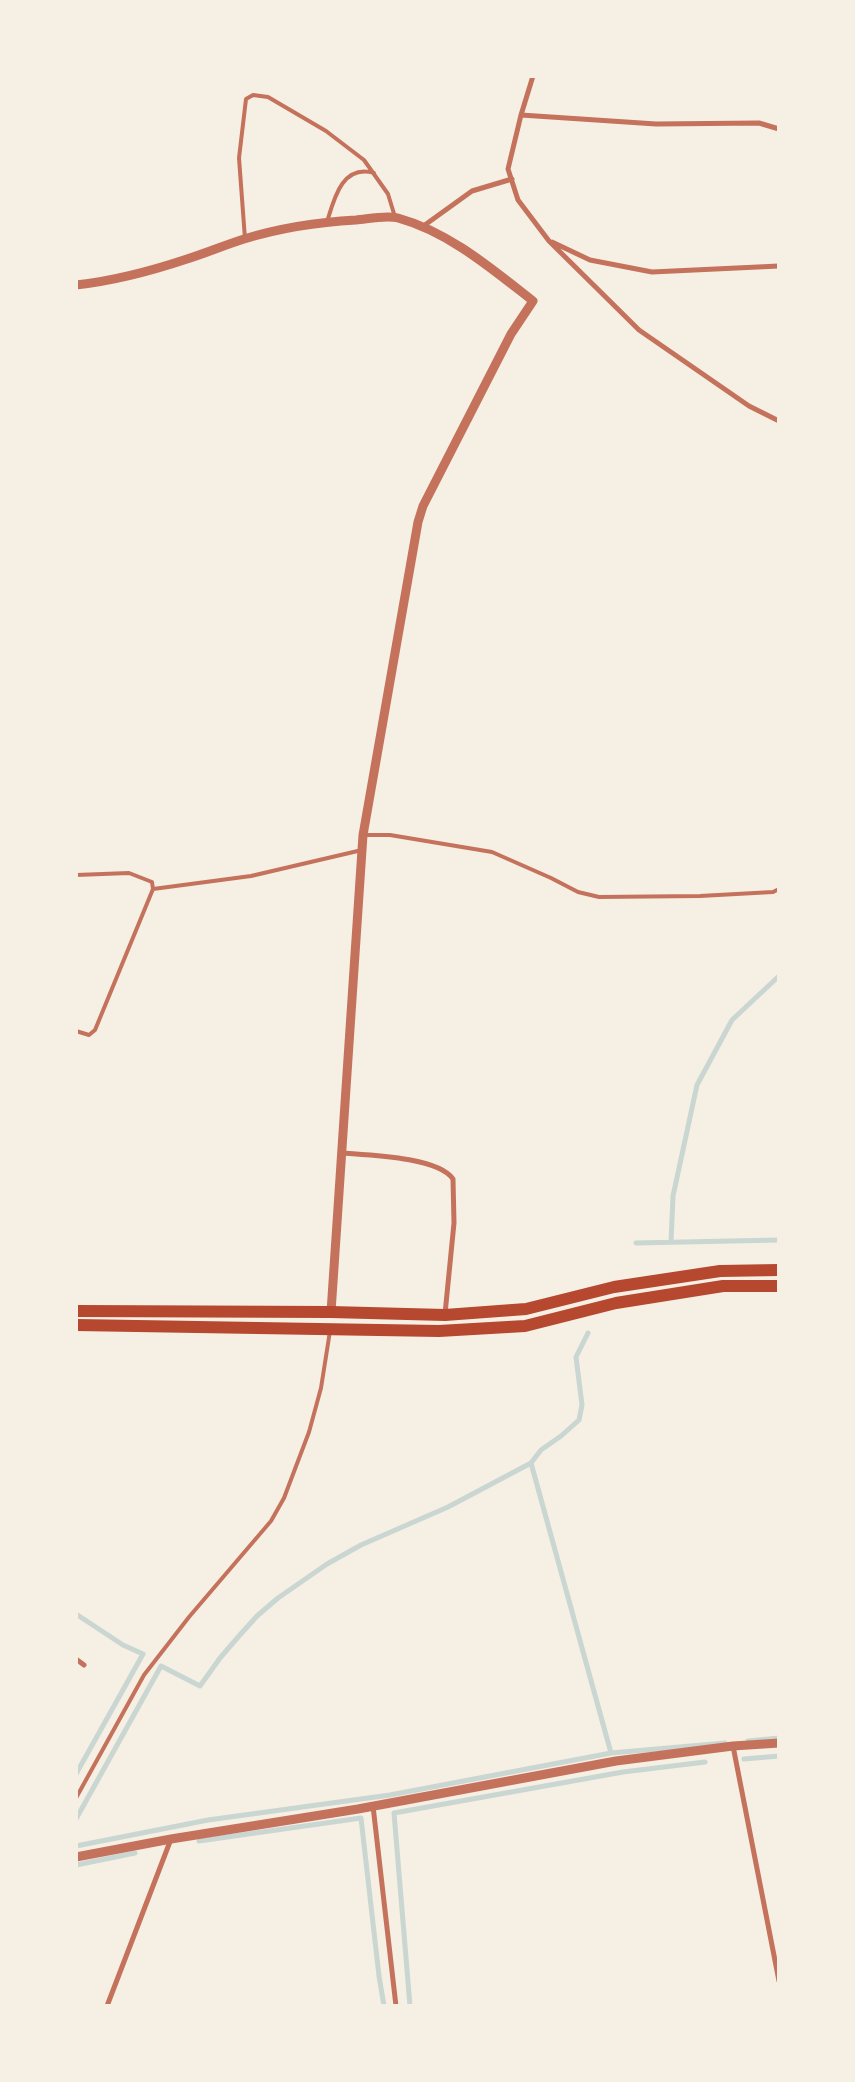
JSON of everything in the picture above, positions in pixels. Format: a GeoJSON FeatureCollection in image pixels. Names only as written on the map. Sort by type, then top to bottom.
{"type":"FeatureCollection","features":[{"type":"Feature","properties":{"kind":"main road"},"geometry":{"type":"LineString","coordinates":[[76,1311],[331,1312],[445,1315],[526,1308],[614,1287],[720,1270],[779,1270]]}},
{"type":"Feature","properties":{"kind":"main road"},"geometry":{"type":"LineString","coordinates":[[76,1325],[439,1331],[525,1326],[601,1306],[723,1286],[779,1286]]}},
{"type":"Feature","properties":{"kind":"street"},"geometry":{"type":"LineString","coordinates":[[533,76],[508,169],[518,200],[549,241],[639,330],[748,406],[779,421]]}},
{"type":"Feature","properties":{"kind":"street"},"geometry":{"type":"LineString","coordinates":[[521,115],[656,124],[759,123],[779,129]]}},
{"type":"Feature","properties":{"kind":"street"},"geometry":{"type":"LineString","coordinates":[[422,227],[472,191],[512,180]]}},
{"type":"Feature","properties":{"kind":"street"},"geometry":{"type":"LineString","coordinates":[[76,285],[121,277],[187,260],[245,239],[328,222],[395,218],[422,227],[449,241],[492,268],[533,301],[511,334],[423,506],[418,522],[363,835],[331,1312]]}},
{"type":"Feature","properties":{"kind":"street"},"geometry":{"type":"LineString","coordinates":[[549,241],[590,260],[652,272],[779,266]]}},
{"type":"Feature","properties":{"kind":"street"},"geometry":{"type":"LineString","coordinates":[[343,1153],[391,1156],[431,1165],[453,1179],[454,1223],[445,1315]]}},
{"type":"Feature","properties":{"kind":"street"},"geometry":{"type":"LineString","coordinates":[[76,1659],[84,1665]]}},
{"type":"Feature","properties":{"kind":"street"},"geometry":{"type":"LineString","coordinates":[[76,1857],[170,1839],[373,1806],[616,1761],[779,1743]]}},
{"type":"Feature","properties":{"kind":"street"},"geometry":{"type":"LineString","coordinates":[[733,1748],[779,1981]]}},
{"type":"Feature","properties":{"kind":"street"},"geometry":{"type":"LineString","coordinates":[[373,1806],[396,2006]]}},
{"type":"Feature","properties":{"kind":"street"},"geometry":{"type":"LineString","coordinates":[[107,2006],[170,1839]]}},
{"type":"Feature","properties":{"kind":"lane"},"geometry":{"type":"LineString","coordinates":[[245,239],[239,158],[242,117],[246,99],[249,96],[268,96],[326,131],[364,160],[388,194],[395,218]]}},
{"type":"Feature","properties":{"kind":"lane"},"geometry":{"type":"LineString","coordinates":[[328,222],[336,191],[345,180],[359,172],[374,173]]}},
{"type":"Feature","properties":{"kind":"lane"},"geometry":{"type":"LineString","coordinates":[[363,835],[390,835],[492,852],[578,892],[593,896],[700,896],[773,892],[779,889]]}},
{"type":"Feature","properties":{"kind":"lane"},"geometry":{"type":"LineString","coordinates":[[153,889],[251,876],[362,850]]}},
{"type":"Feature","properties":{"kind":"lane"},"geometry":{"type":"LineString","coordinates":[[76,875],[129,873],[152,882],[153,889],[95,1030],[89,1035],[76,1030]]}},
{"type":"Feature","properties":{"kind":"lane"},"geometry":{"type":"LineString","coordinates":[[76,1798],[144,1675],[271,1520],[284,1498],[309,1432],[321,1388],[330,1329]]}},
{"type":"Feature","properties":{"kind":"waterway"},"geometry":{"type":"LineString","coordinates":[[671,1242],[673,1196],[697,1085],[732,1020],[779,976]]}},
{"type":"Feature","properties":{"kind":"waterway"},"geometry":{"type":"LineString","coordinates":[[636,1243],[779,1240]]}},
{"type":"Feature","properties":{"kind":"waterway"},"geometry":{"type":"LineString","coordinates":[[76,1819],[161,1666],[200,1686],[239,1636],[257,1616],[278,1598],[327,1564],[361,1545],[448,1507],[531,1463],[541,1450],[579,1420],[582,1405],[576,1357],[588,1333]]}},
{"type":"Feature","properties":{"kind":"waterway"},"geometry":{"type":"LineString","coordinates":[[531,1463],[611,1753]]}},
{"type":"Feature","properties":{"kind":"waterway"},"geometry":{"type":"LineString","coordinates":[[76,1614],[123,1645],[143,1654],[76,1774]]}},
{"type":"Feature","properties":{"kind":"waterway"},"geometry":{"type":"LineString","coordinates":[[748,1741],[779,1738]]}},
{"type":"Feature","properties":{"kind":"waterway"},"geometry":{"type":"LineString","coordinates":[[76,1846],[208,1820],[390,1795],[611,1753],[725,1743]]}},
{"type":"Feature","properties":{"kind":"waterway"},"geometry":{"type":"LineString","coordinates":[[744,1759],[779,1756]]}},
{"type":"Feature","properties":{"kind":"waterway"},"geometry":{"type":"LineString","coordinates":[[410,2006],[394,1813],[623,1772],[705,1762]]}},
{"type":"Feature","properties":{"kind":"waterway"},"geometry":{"type":"LineString","coordinates":[[199,1841],[361,1818],[384,2006]]}},
{"type":"Feature","properties":{"kind":"waterway"},"geometry":{"type":"LineString","coordinates":[[76,1865],[135,1853]]}}]}
